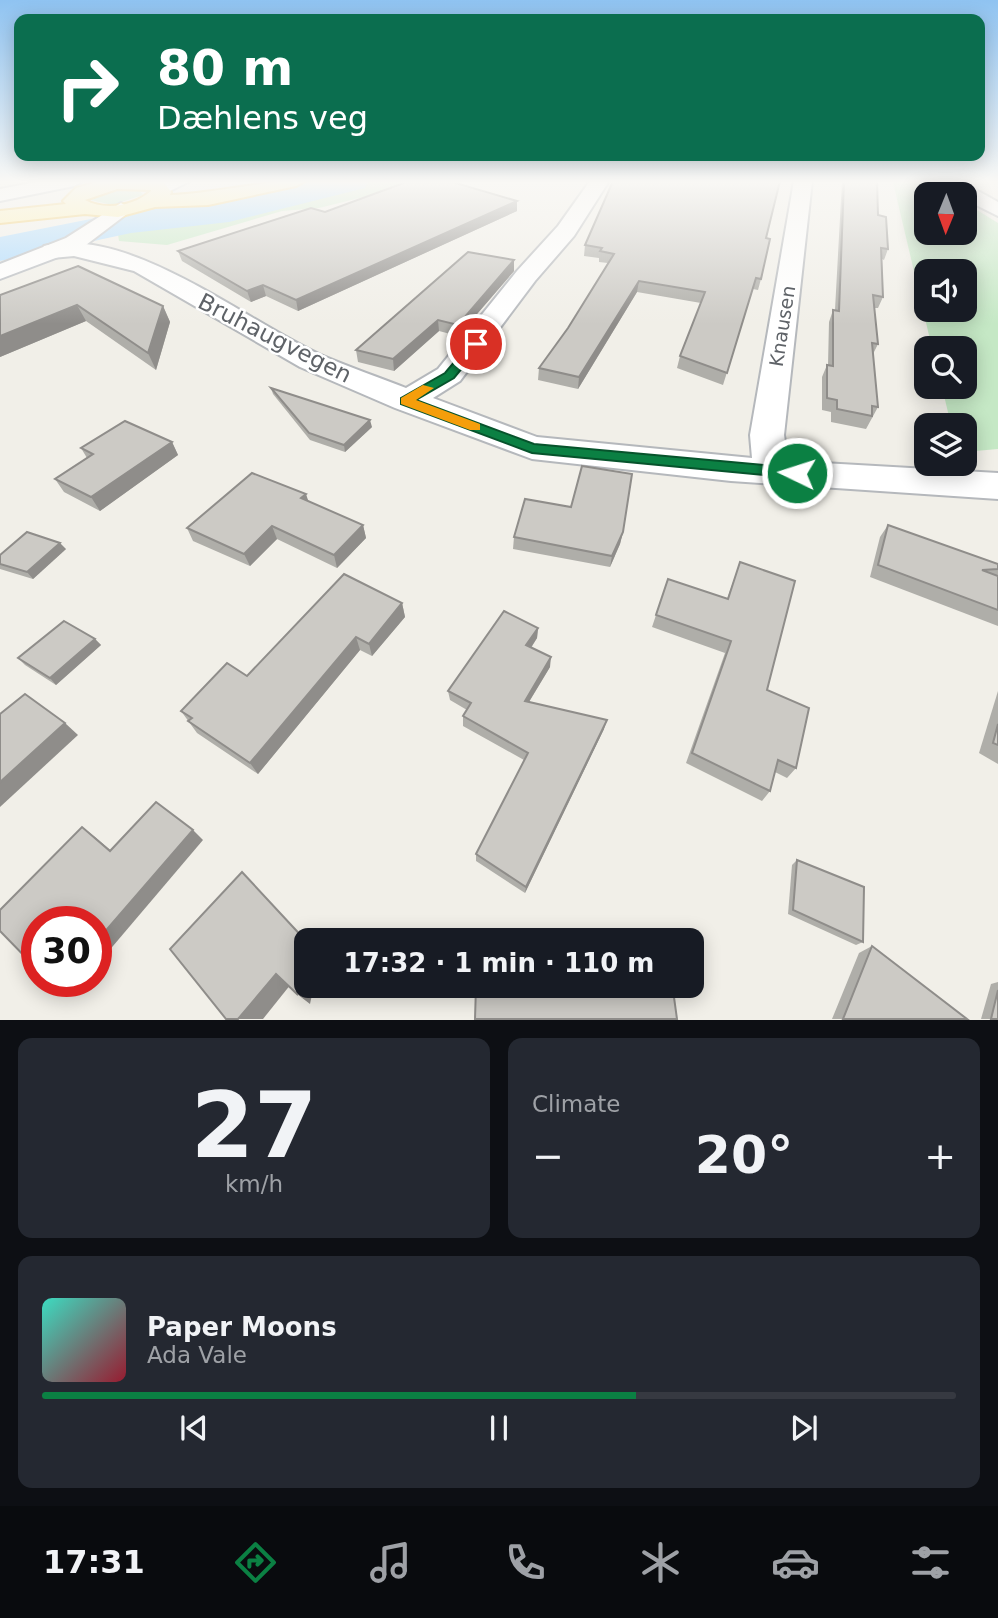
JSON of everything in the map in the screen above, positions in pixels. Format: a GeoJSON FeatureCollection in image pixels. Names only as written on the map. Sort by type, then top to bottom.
{"type":"FeatureCollection","features":[{"type":"Feature","properties":{"kind":"street"},"geometry":{"type":"LineString","coordinates":[[52,251],[62,229]]}},
{"type":"Feature","properties":{"kind":"street"},"geometry":{"type":"LineString","coordinates":[[0,272],[52,251],[96,229]]}},
{"type":"Feature","properties":{"kind":"street"},"geometry":{"type":"LineString","coordinates":[[406,401],[449,375],[526,276],[568,229]]}},
{"type":"Feature","properties":{"kind":"street","name":"Knausen"},"geometry":{"type":"LineString","coordinates":[[771,471],[767,435],[796,229]]}},
{"type":"Feature","properties":{"kind":"street","name":"Bruhaugvegen"},"geometry":{"type":"LineString","coordinates":[[52,251],[74,248],[142,266],[310,361],[406,401],[532,448],[771,471],[998,486]]}},
{"type":"Feature","properties":{"kind":"green space"},"geometry":{"type":"Polygon","coordinates":[[[126,229],[222,229],[167,245],[119,241],[118,234],[126,229]]]}},
{"type":"Feature","properties":{"kind":"green space"},"geometry":{"type":"Polygon","coordinates":[[[904,229],[914,229],[914,245],[977,245],[977,229],[998,229],[998,449],[977,451],[977,413],[948,413],[945,399],[977,399],[977,336],[929,336],[926,322],[977,322],[977,259],[914,259],[914,271],[904,229]]]}},
{"type":"Feature","properties":{"kind":"building"},"geometry":{"type":"Polygon","coordinates":[[[247,229],[455,229],[296,300],[263,285],[247,291],[178,251],[247,229]]]}},
{"type":"Feature","properties":{"kind":"building"},"geometry":{"type":"Polygon","coordinates":[[[592,229],[768,229],[766,238],[770,239],[761,279],[756,278],[727,373],[680,356],[705,292],[639,281],[579,377],[539,368],[568,328],[614,254],[600,251],[602,248],[585,245],[592,229]]]}},
{"type":"Feature","properties":{"kind":"building"},"geometry":{"type":"Polygon","coordinates":[[[842,229],[887,229],[888,249],[881,248],[883,297],[873,295],[878,344],[872,343],[878,407],[872,406],[872,416],[837,409],[837,400],[827,398],[827,365],[833,366],[833,310],[839,311],[842,229]]]}},
{"type":"Feature","properties":{"kind":"building"},"geometry":{"type":"Polygon","coordinates":[[[468,252],[514,260],[458,325],[438,320],[393,359],[356,350],[468,252]]]}},
{"type":"Feature","properties":{"kind":"building"},"geometry":{"type":"Polygon","coordinates":[[[78,266],[163,306],[148,353],[77,305],[0,336],[0,295],[78,266]]]}},
{"type":"Feature","properties":{"kind":"building"},"geometry":{"type":"Polygon","coordinates":[[[271,388],[370,420],[344,445],[309,433],[271,388]]]}},
{"type":"Feature","properties":{"kind":"building"},"geometry":{"type":"Polygon","coordinates":[[[125,421],[172,442],[91,497],[55,479],[93,454],[81,448],[125,421]]]}},
{"type":"Feature","properties":{"kind":"building"},"geometry":{"type":"Polygon","coordinates":[[[582,466],[632,474],[623,532],[612,556],[514,537],[525,499],[571,507],[582,466]]]}},
{"type":"Feature","properties":{"kind":"building"},"geometry":{"type":"Polygon","coordinates":[[[252,473],[306,494],[301,498],[363,525],[334,555],[272,526],[244,554],[187,528],[252,473]]]}},
{"type":"Feature","properties":{"kind":"building"},"geometry":{"type":"Polygon","coordinates":[[[888,525],[998,564],[998,569],[982,570],[998,576],[998,610],[878,565],[888,525]]]}},
{"type":"Feature","properties":{"kind":"building"},"geometry":{"type":"Polygon","coordinates":[[[27,532],[60,543],[27,572],[0,564],[0,555],[27,532]]]}},
{"type":"Feature","properties":{"kind":"building"},"geometry":{"type":"Polygon","coordinates":[[[740,562],[795,581],[767,690],[809,708],[796,768],[778,760],[770,791],[692,753],[731,641],[656,615],[668,579],[728,599],[740,562]]]}},
{"type":"Feature","properties":{"kind":"building"},"geometry":{"type":"Polygon","coordinates":[[[344,574],[402,603],[369,644],[356,637],[250,763],[188,721],[192,718],[181,711],[227,663],[247,676],[344,574]]]}},
{"type":"Feature","properties":{"kind":"building"},"geometry":{"type":"Polygon","coordinates":[[[504,611],[538,628],[526,645],[551,657],[525,701],[607,720],[526,887],[476,854],[528,753],[463,716],[471,703],[448,691],[504,611]]]}},
{"type":"Feature","properties":{"kind":"building"},"geometry":{"type":"Polygon","coordinates":[[[64,621],[95,639],[50,678],[18,658],[64,621]]]}},
{"type":"Feature","properties":{"kind":"building"},"geometry":{"type":"Polygon","coordinates":[[[25,694],[65,723],[0,782],[0,714],[25,694]]]}},
{"type":"Feature","properties":{"kind":"building"},"geometry":{"type":"Polygon","coordinates":[[[998,724],[998,745],[993,743],[998,724]]]}},
{"type":"Feature","properties":{"kind":"building"},"geometry":{"type":"Polygon","coordinates":[[[156,802],[193,830],[112,924],[112,906],[21,906],[21,953],[0,931],[0,910],[82,827],[110,851],[156,802]]]}},
{"type":"Feature","properties":{"kind":"building"},"geometry":{"type":"Polygon","coordinates":[[[797,860],[864,887],[863,942],[793,910],[797,860]]]}},
{"type":"Feature","properties":{"kind":"building"},"geometry":{"type":"Polygon","coordinates":[[[242,872],[294,928],[294,991],[276,974],[238,1019],[226,1019],[170,949],[242,872]]]}},
{"type":"Feature","properties":{"kind":"building"},"geometry":{"type":"Polygon","coordinates":[[[872,946],[967,1019],[843,1019],[872,946]]]}},
{"type":"Feature","properties":{"kind":"building"},"geometry":{"type":"Polygon","coordinates":[[[998,990],[998,1019],[991,1019],[998,990]]]}},
{"type":"Feature","properties":{"kind":"building"},"geometry":{"type":"Polygon","coordinates":[[[476,998],[674,998],[677,1019],[475,1019],[476,998]]]}},
{"type":"Feature","properties":{"kind":"waterway"},"geometry":{"type":"LineString","coordinates":[[0,249],[99,229]]}},
{"type":"Feature","properties":{"kind":"slow traffic"},"geometry":{"type":"LineString","coordinates":[[427,388],[406,401],[475,427]]}},
{"type":"Feature","properties":{"kind":"route"},"geometry":{"type":"LineString","coordinates":[[476,344],[449,375],[406,401],[532,448],[731,469],[797,473]]}}]}
